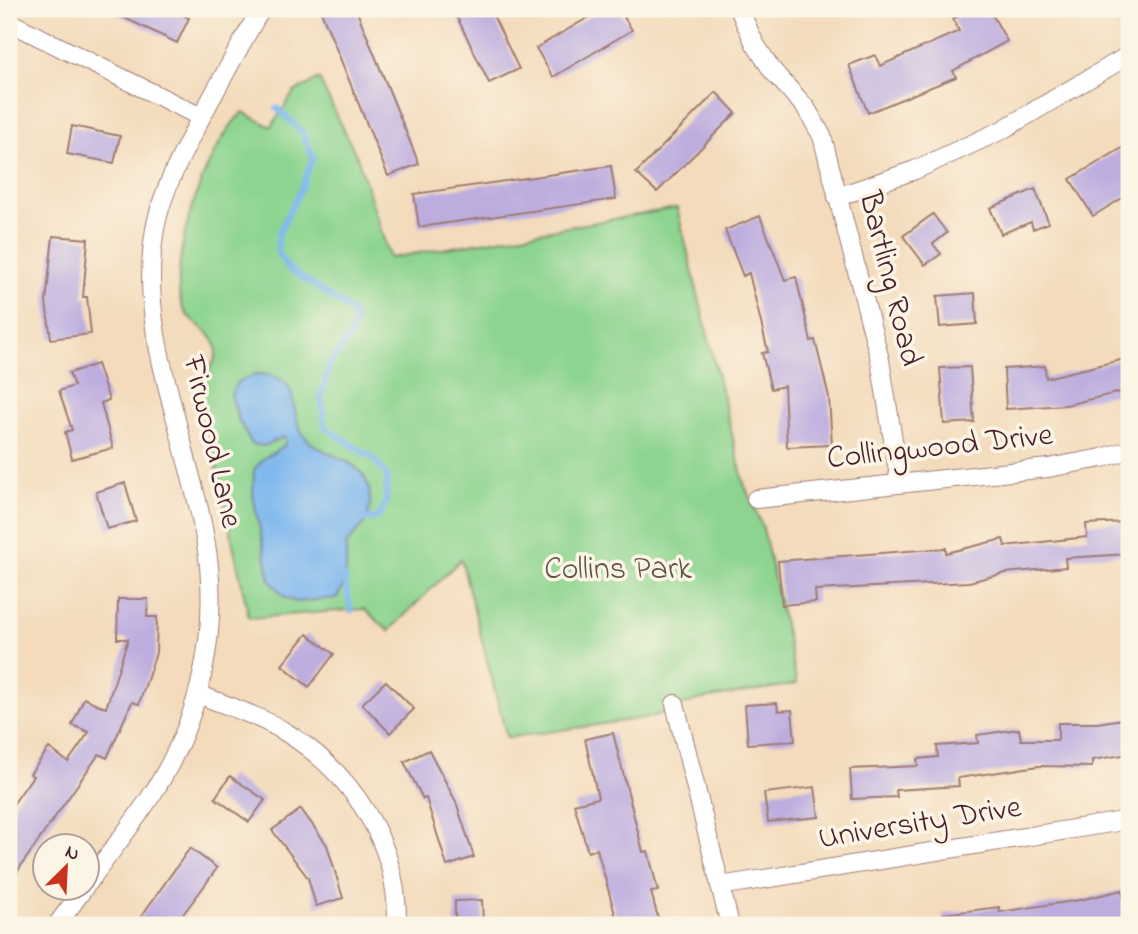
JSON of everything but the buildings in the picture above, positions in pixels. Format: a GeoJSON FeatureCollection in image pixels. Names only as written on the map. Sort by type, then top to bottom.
{"type":"FeatureCollection","features":[{"type":"Feature","properties":{"kind":"street","name":"Firwood Lane"},"geometry":{"type":"LineString","coordinates":[[102,863],[163,778],[184,734],[198,694],[209,635],[208,563],[200,517],[156,341],[150,281],[153,240],[162,202],[176,166],[261,9]]}},
{"type":"Feature","properties":{"kind":"street","name":"Bartling Road"},"geometry":{"type":"LineString","coordinates":[[739,9],[755,44],[772,71],[806,108],[822,136],[880,360],[900,483]]}},
{"type":"Feature","properties":{"kind":"street"},"geometry":{"type":"LineString","coordinates":[[9,22],[201,117]]}},
{"type":"Feature","properties":{"kind":"street"},"geometry":{"type":"LineString","coordinates":[[837,197],[915,170],[1002,130],[1129,55]]}},
{"type":"Feature","properties":{"kind":"street","name":"Collingwood Drive"},"geometry":{"type":"LineString","coordinates":[[756,499],[1048,468],[1129,450]]}},
{"type":"Feature","properties":{"kind":"street"},"geometry":{"type":"LineString","coordinates":[[198,694],[285,732],[316,753],[343,778],[368,813],[390,864],[397,925]]}},
{"type":"Feature","properties":{"kind":"street"},"geometry":{"type":"LineString","coordinates":[[674,704],[730,925]]}},
{"type":"Feature","properties":{"kind":"street","name":"University Drive"},"geometry":{"type":"LineString","coordinates":[[720,886],[1129,820]]}},
{"type":"Feature","properties":{"kind":"street"},"geometry":{"type":"LineString","coordinates":[[57,925],[74,902]]}},
{"type":"Feature","properties":{"kind":"green space","name":"Collins Park"},"geometry":{"type":"Polygon","coordinates":[[[319,79],[358,159],[390,258],[677,208],[744,484],[763,528],[797,684],[697,700],[651,717],[507,738],[461,559],[389,631],[364,609],[249,618],[201,396],[203,380],[217,351],[214,340],[189,317],[182,306],[180,260],[193,203],[216,149],[229,128],[243,112],[271,127],[294,92],[319,79]]]}},
{"type":"Feature","properties":{"kind":"water"},"geometry":{"type":"Polygon","coordinates":[[[256,374],[272,376],[288,386],[303,434],[318,447],[355,467],[369,488],[368,516],[346,546],[345,580],[336,598],[296,602],[284,597],[270,580],[253,496],[254,470],[263,459],[284,446],[286,440],[284,437],[264,446],[252,444],[239,421],[231,395],[237,382],[256,374]]]}},
{"type":"Feature","properties":{"kind":"waterway"},"geometry":{"type":"LineString","coordinates":[[277,108],[302,132],[313,158],[279,232],[277,252],[288,268],[350,310],[355,323],[350,336],[329,365],[321,397],[325,427],[375,460],[387,476],[386,502],[379,517],[358,521]]}},
{"type":"Feature","properties":{"kind":"waterway"},"geometry":{"type":"LineString","coordinates":[[344,576],[351,611]]}}]}
